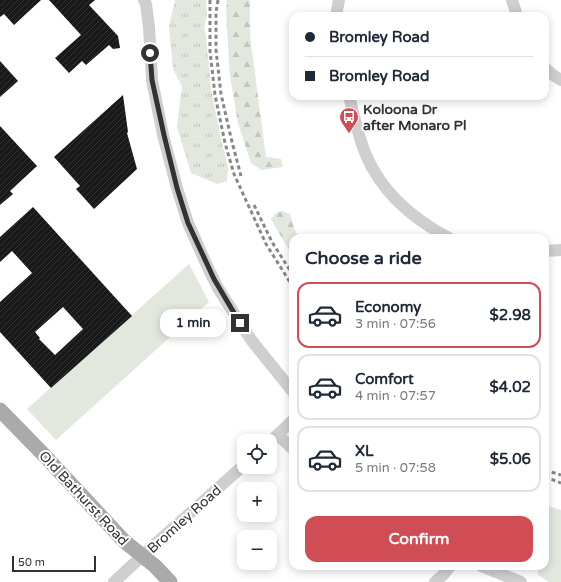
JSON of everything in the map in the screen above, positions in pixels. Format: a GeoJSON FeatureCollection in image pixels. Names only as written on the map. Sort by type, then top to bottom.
{"type":"FeatureCollection","features":[{"type":"Feature","properties":{"kind":"main road","name":"Old Bathurst Road"},"geometry":{"type":"LineString","coordinates":[[0,410],[124,541],[155,566],[170,582]]}},
{"type":"Feature","properties":{"kind":"street"},"geometry":{"type":"LineString","coordinates":[[144,0],[146,4],[149,27],[152,80],[177,188],[188,223],[218,288],[252,341],[289,387]]}},
{"type":"Feature","properties":{"kind":"street"},"geometry":{"type":"LineString","coordinates":[[337,12],[339,0]]}},
{"type":"Feature","properties":{"kind":"street"},"geometry":{"type":"LineString","coordinates":[[512,0],[516,12]]}},
{"type":"Feature","properties":{"kind":"street"},"geometry":{"type":"LineString","coordinates":[[549,72],[561,80]]}},
{"type":"Feature","properties":{"kind":"street"},"geometry":{"type":"LineString","coordinates":[[350,100],[366,153],[382,181],[396,200],[410,213],[427,226],[442,234]]}},
{"type":"Feature","properties":{"kind":"street"},"geometry":{"type":"LineString","coordinates":[[549,251],[561,250]]}},
{"type":"Feature","properties":{"kind":"street"},"geometry":{"type":"LineString","coordinates":[[277,436],[289,424]]}},
{"type":"Feature","properties":{"kind":"street"},"geometry":{"type":"LineString","coordinates":[[277,441],[289,447]]}},
{"type":"Feature","properties":{"kind":"street","name":"Bromley Road"},"geometry":{"type":"LineString","coordinates":[[114,582],[237,471]]}},
{"type":"Feature","properties":{"kind":"street"},"geometry":{"type":"LineString","coordinates":[[435,582],[447,570]]}},
{"type":"Feature","properties":{"kind":"street"},"geometry":{"type":"LineString","coordinates":[[491,570],[521,582]]}},
{"type":"Feature","properties":{"kind":"green space"},"geometry":{"type":"Polygon","coordinates":[[[175,0],[206,0],[207,14],[204,29],[206,35],[211,88],[228,167],[227,181],[217,184],[191,173],[177,127],[182,86],[173,69],[169,26],[175,0]]]}},
{"type":"Feature","properties":{"kind":"green space"},"geometry":{"type":"Polygon","coordinates":[[[227,0],[250,0],[250,36],[266,157],[281,159],[283,167],[261,170],[251,163],[238,123],[230,76],[226,12],[227,0]]]}},
{"type":"Feature","properties":{"kind":"green space"},"geometry":{"type":"Polygon","coordinates":[[[282,211],[290,214],[297,234],[289,234],[289,250],[271,219],[276,213],[282,211]]]}},
{"type":"Feature","properties":{"kind":"green space"},"geometry":{"type":"Polygon","coordinates":[[[189,264],[209,302],[56,440],[27,409],[189,264]]]}},
{"type":"Feature","properties":{"kind":"green space"},"geometry":{"type":"Polygon","coordinates":[[[549,506],[561,510],[561,582],[549,582],[538,575],[537,570],[549,570],[549,506]]]}},
{"type":"Feature","properties":{"kind":"building"},"geometry":{"type":"Polygon","coordinates":[[[0,0],[41,0],[14,25],[4,14],[0,17],[0,0]]]}},
{"type":"Feature","properties":{"kind":"building"},"geometry":{"type":"Polygon","coordinates":[[[49,0],[95,0],[89,5],[118,36],[120,48],[113,49],[109,45],[86,65],[82,61],[69,73],[55,58],[81,35],[49,0]]]}},
{"type":"Feature","properties":{"kind":"building"},"geometry":{"type":"Polygon","coordinates":[[[0,61],[18,81],[0,97],[0,61]]]}},
{"type":"Feature","properties":{"kind":"building"},"geometry":{"type":"Polygon","coordinates":[[[123,95],[127,133],[137,169],[94,209],[76,189],[80,186],[54,157],[123,95]]]}},
{"type":"Feature","properties":{"kind":"building"},"geometry":{"type":"Polygon","coordinates":[[[0,126],[37,166],[10,191],[13,194],[0,205],[0,126]]]}},
{"type":"Feature","properties":{"kind":"building"},"geometry":{"type":"Polygon","coordinates":[[[33,207],[132,316],[51,388],[0,332],[0,302],[32,273],[12,251],[0,262],[0,237],[33,207]],[[63,307],[35,332],[40,338],[39,339],[55,355],[83,329],[63,307]]]}},
{"type":"Feature","properties":{"kind":"railway"},"geometry":{"type":"LineString","coordinates":[[210,0],[210,51],[215,95],[225,143],[234,174],[266,244],[289,281]]}},
{"type":"Feature","properties":{"kind":"railway"},"geometry":{"type":"LineString","coordinates":[[218,0],[216,12],[216,50],[221,94],[241,176]]}},
{"type":"Feature","properties":{"kind":"railway"},"geometry":{"type":"LineString","coordinates":[[254,205],[272,242],[289,269]]}},
{"type":"Feature","properties":{"kind":"railway"},"geometry":{"type":"LineString","coordinates":[[549,471],[561,475]]}},
{"type":"Feature","properties":{"kind":"railway"},"geometry":{"type":"LineString","coordinates":[[549,478],[561,483]]}},
{"type":"Feature","properties":{"kind":"place","name":"Koloona Dr after Monaro Pl"},"geometry":{"type":"Point","coordinates":[349,134]}},
{"type":"Feature","properties":{"kind":"route"},"geometry":{"type":"LineString","coordinates":[[150,53],[152,80],[164,135],[177,188],[188,223],[218,288],[240,323]]}}]}
